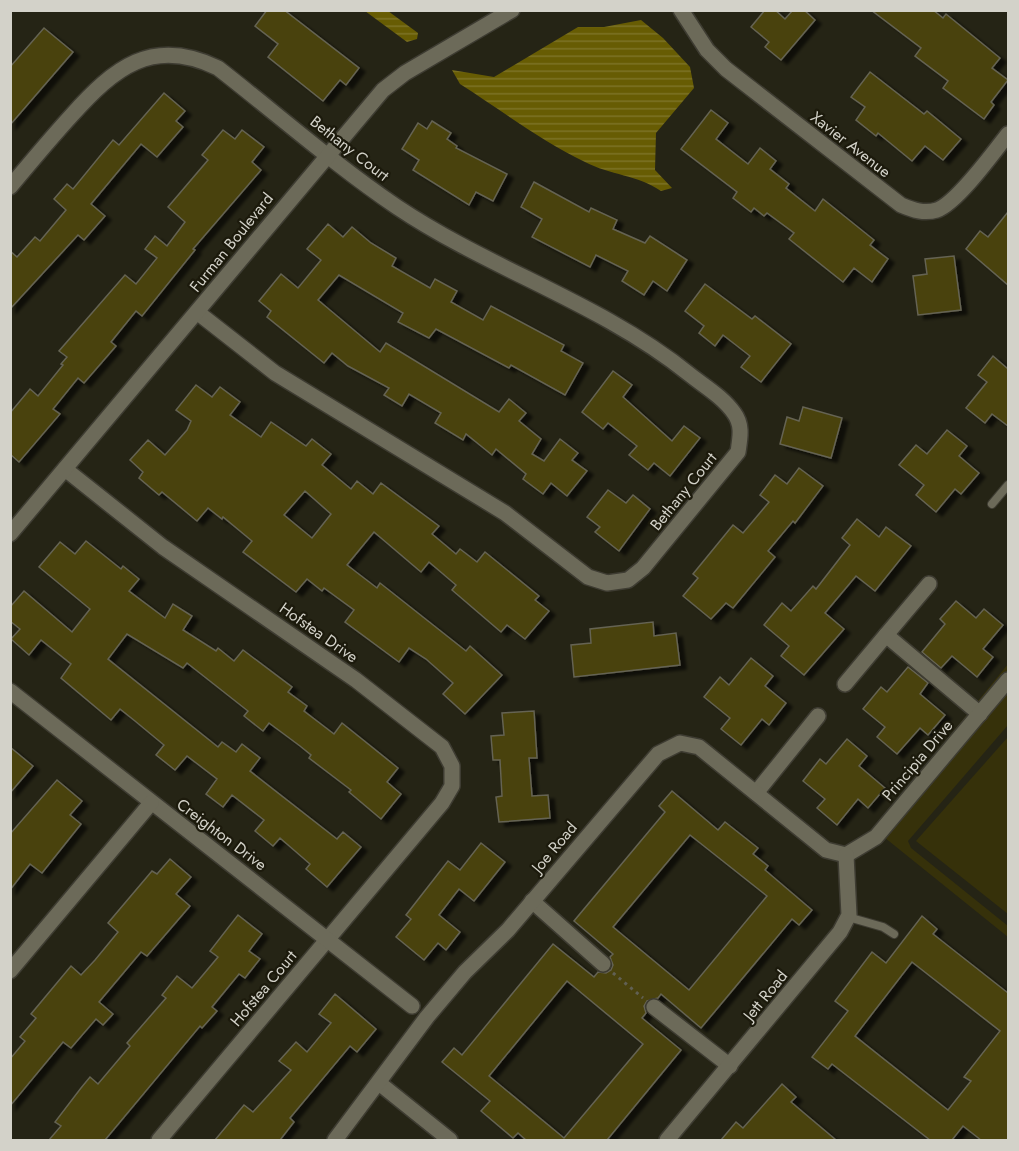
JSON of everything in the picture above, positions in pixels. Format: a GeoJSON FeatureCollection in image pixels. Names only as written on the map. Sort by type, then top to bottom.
{"type":"FeatureCollection","features":[{"type":"Feature","properties":{"kind":"street","name":"Furman Boulevard"},"geometry":{"type":"LineString","coordinates":[[10,534],[327,153],[383,90],[405,73],[512,10]]}},
{"type":"Feature","properties":{"kind":"street","name":"Xavier Avenue"},"geometry":{"type":"LineString","coordinates":[[681,10],[701,42],[726,69],[901,206],[919,212],[938,210],[954,198],[1008,134]]}},
{"type":"Feature","properties":{"kind":"street","name":"Bethany Court"},"geometry":{"type":"LineString","coordinates":[[10,187],[85,100],[118,70],[138,60],[157,55],[187,56],[218,68],[396,206],[432,229],[635,334],[678,365],[735,414],[742,432],[738,452],[643,568],[628,580],[607,583],[588,577],[505,513],[471,491],[275,374],[197,312]]}},
{"type":"Feature","properties":{"kind":"street","name":"Hofstea Drive"},"geometry":{"type":"LineString","coordinates":[[65,469],[164,547],[356,680],[442,747],[452,766],[452,786],[442,803],[395,859]]}},
{"type":"Feature","properties":{"kind":"street"},"geometry":{"type":"LineString","coordinates":[[845,684],[929,584]]}},
{"type":"Feature","properties":{"kind":"street"},"geometry":{"type":"LineString","coordinates":[[886,635],[980,714]]}},
{"type":"Feature","properties":{"kind":"street","name":"Principia Drive"},"geometry":{"type":"LineString","coordinates":[[846,855],[876,837],[1008,680]]}},
{"type":"Feature","properties":{"kind":"street","name":"Creighton Drive"},"geometry":{"type":"LineString","coordinates":[[10,691],[412,1006]]}},
{"type":"Feature","properties":{"kind":"street"},"geometry":{"type":"LineString","coordinates":[[756,793],[818,716]]}},
{"type":"Feature","properties":{"kind":"street","name":"Joe Road"},"geometry":{"type":"LineString","coordinates":[[335,1140],[380,1083],[427,1017],[532,901],[658,754],[680,742],[699,747],[826,850],[846,855]]}},
{"type":"Feature","properties":{"kind":"street"},"geometry":{"type":"LineString","coordinates":[[10,971],[152,803]]}},
{"type":"Feature","properties":{"kind":"street"},"geometry":{"type":"LineString","coordinates":[[846,855],[848,917]]}},
{"type":"Feature","properties":{"kind":"street","name":"Hofstea Court"},"geometry":{"type":"LineString","coordinates":[[159,1140],[395,859]]}},
{"type":"Feature","properties":{"kind":"street"},"geometry":{"type":"LineString","coordinates":[[532,901],[603,964]]}},
{"type":"Feature","properties":{"kind":"street","name":"Jett Road"},"geometry":{"type":"LineString","coordinates":[[667,1140],[840,932],[848,917]]}},
{"type":"Feature","properties":{"kind":"street"},"geometry":{"type":"LineString","coordinates":[[654,1007],[730,1066]]}},
{"type":"Feature","properties":{"kind":"street"},"geometry":{"type":"LineString","coordinates":[[380,1083],[450,1140]]}},
{"type":"Feature","properties":{"kind":"lane"},"geometry":{"type":"LineString","coordinates":[[993,504],[1008,485]]}},
{"type":"Feature","properties":{"kind":"lane"},"geometry":{"type":"LineString","coordinates":[[848,917],[883,927],[894,934]]}},
{"type":"Feature","properties":{"kind":"path"},"geometry":{"type":"LineString","coordinates":[[603,964],[654,1007]]}},
{"type":"Feature","properties":{"kind":"shaded area"},"geometry":{"type":"Polygon","coordinates":[[[365,11],[388,11],[418,33],[417,39],[407,42],[365,11]]]}},
{"type":"Feature","properties":{"kind":"shaded area"},"geometry":{"type":"Polygon","coordinates":[[[641,20],[663,38],[690,67],[694,88],[656,133],[655,170],[672,188],[661,191],[643,182],[594,166],[553,145],[460,84],[452,70],[494,77],[578,27],[604,27],[641,20]]]}},
{"type":"Feature","properties":{"kind":"shaded area"},"geometry":{"type":"Polygon","coordinates":[[[1008,664],[1008,725],[908,841],[911,848],[1008,926],[1008,937],[874,829],[1008,664]]]}},
{"type":"Feature","properties":{"kind":"shaded area"},"geometry":{"type":"Polygon","coordinates":[[[1008,737],[1008,914],[916,841],[1008,737]]]}},
{"type":"Feature","properties":{"kind":"building"},"geometry":{"type":"Polygon","coordinates":[[[267,10],[284,10],[359,68],[346,85],[340,80],[323,101],[268,57],[278,44],[255,26],[267,10]]]}},
{"type":"Feature","properties":{"kind":"building"},"geometry":{"type":"Polygon","coordinates":[[[765,10],[775,10],[785,19],[793,10],[804,10],[815,20],[781,60],[765,47],[769,42],[751,27],[765,10]]]}},
{"type":"Feature","properties":{"kind":"building"},"geometry":{"type":"Polygon","coordinates":[[[871,10],[933,10],[943,18],[946,14],[1000,58],[992,68],[1008,80],[991,102],[994,105],[984,119],[943,88],[948,81],[915,56],[921,48],[871,10]]]}},
{"type":"Feature","properties":{"kind":"building"},"geometry":{"type":"Polygon","coordinates":[[[44,28],[73,52],[10,125],[10,67],[44,28]]]}},
{"type":"Feature","properties":{"kind":"building"},"geometry":{"type":"Polygon","coordinates":[[[870,72],[924,114],[927,111],[961,139],[943,160],[925,146],[912,161],[878,133],[876,136],[856,120],[865,107],[851,97],[870,72]]]}},
{"type":"Feature","properties":{"kind":"building"},"geometry":{"type":"Polygon","coordinates":[[[164,93],[185,111],[176,121],[183,127],[157,157],[141,144],[91,204],[105,216],[84,240],[78,235],[10,309],[10,251],[17,257],[35,237],[40,241],[66,210],[54,199],[67,184],[73,189],[113,140],[119,145],[164,93]]]}},
{"type":"Feature","properties":{"kind":"building"},"geometry":{"type":"Polygon","coordinates":[[[711,110],[728,123],[716,139],[748,164],[760,148],[776,161],[770,169],[789,184],[786,188],[815,211],[823,199],[874,240],[870,245],[888,259],[872,282],[854,268],[843,282],[789,239],[794,233],[767,213],[764,216],[754,208],[751,212],[733,198],[737,192],[681,149],[711,110]]]}},
{"type":"Feature","properties":{"kind":"building"},"geometry":{"type":"Polygon","coordinates":[[[432,121],[451,133],[447,139],[457,146],[456,148],[507,174],[493,201],[476,192],[469,205],[413,170],[419,160],[402,149],[418,123],[427,129],[432,121]]]}},
{"type":"Feature","properties":{"kind":"building"},"geometry":{"type":"Polygon","coordinates":[[[223,130],[235,139],[242,130],[264,147],[252,162],[261,170],[193,249],[195,250],[142,316],[136,311],[111,342],[116,346],[84,383],[78,378],[53,409],[60,414],[19,462],[10,454],[10,413],[30,389],[38,396],[67,357],[59,351],[125,275],[136,284],[157,258],[145,249],[155,236],[167,246],[185,222],[168,207],[208,160],[202,155],[223,130]]]}},
{"type":"Feature","properties":{"kind":"building"},"geometry":{"type":"Polygon","coordinates":[[[534,182],[589,212],[591,208],[617,220],[613,229],[645,243],[650,236],[687,260],[667,291],[653,281],[644,295],[622,281],[628,271],[596,255],[590,267],[532,237],[542,219],[521,207],[534,182]]]}},
{"type":"Feature","properties":{"kind":"building"},"geometry":{"type":"Polygon","coordinates":[[[1008,212],[1008,285],[966,249],[980,231],[988,237],[1008,212]]]}},
{"type":"Feature","properties":{"kind":"building"},"geometry":{"type":"Polygon","coordinates":[[[328,224],[343,237],[352,227],[371,243],[396,258],[392,266],[430,288],[435,279],[457,291],[451,302],[483,320],[491,306],[564,345],[561,351],[583,363],[565,395],[511,365],[509,368],[436,329],[429,338],[398,322],[403,313],[339,275],[318,300],[380,352],[386,343],[499,412],[509,399],[526,413],[519,421],[541,439],[532,454],[544,461],[560,439],[578,453],[572,460],[587,471],[567,496],[551,483],[543,494],[523,479],[526,474],[496,449],[492,455],[466,434],[463,440],[435,423],[441,413],[409,394],[402,406],[384,395],[389,388],[348,366],[332,353],[324,363],[267,317],[271,311],[259,301],[281,274],[298,288],[321,260],[307,249],[328,224]]]}},
{"type":"Feature","properties":{"kind":"building"},"geometry":{"type":"Polygon","coordinates":[[[954,256],[961,310],[918,315],[913,276],[927,274],[925,259],[954,256]]]}},
{"type":"Feature","properties":{"kind":"building"},"geometry":{"type":"Polygon","coordinates":[[[705,284],[752,319],[755,316],[791,344],[761,382],[741,367],[750,356],[723,335],[715,346],[699,333],[704,326],[685,311],[705,284]]]}},
{"type":"Feature","properties":{"kind":"building"},"geometry":{"type":"Polygon","coordinates":[[[993,356],[1008,369],[1008,426],[992,414],[985,423],[966,408],[987,382],[978,375],[993,356]]]}},
{"type":"Feature","properties":{"kind":"building"},"geometry":{"type":"Polygon","coordinates":[[[613,371],[632,385],[623,397],[672,441],[684,426],[700,438],[670,476],[654,463],[648,470],[629,455],[637,446],[608,423],[603,429],[582,412],[613,371]]]}},
{"type":"Feature","properties":{"kind":"building"},"geometry":{"type":"Polygon","coordinates":[[[196,385],[212,397],[220,387],[240,402],[230,415],[261,437],[271,422],[306,446],[312,439],[331,454],[322,465],[351,489],[357,481],[373,494],[381,483],[439,526],[432,534],[456,554],[460,549],[477,562],[485,552],[539,596],[535,600],[549,611],[525,639],[507,625],[501,632],[452,590],[456,585],[429,562],[421,572],[374,532],[347,565],[377,588],[380,583],[466,651],[470,646],[502,675],[465,714],[443,694],[453,683],[426,659],[409,648],[399,662],[345,622],[354,610],[324,588],[322,591],[307,579],[296,592],[243,552],[252,541],[223,517],[222,519],[208,508],[197,521],[162,492],[159,495],[139,478],[143,472],[130,460],[148,440],[165,455],[187,430],[191,421],[176,410],[196,385]],[[305,491],[284,515],[312,538],[331,514],[305,491]]]}},
{"type":"Feature","properties":{"kind":"building"},"geometry":{"type":"Polygon","coordinates":[[[803,407],[842,418],[831,458],[780,444],[787,417],[799,421],[803,407]]]}},
{"type":"Feature","properties":{"kind":"building"},"geometry":{"type":"Polygon","coordinates":[[[947,430],[967,446],[959,456],[979,473],[961,494],[955,489],[936,512],[916,495],[924,485],[899,465],[916,445],[927,454],[947,430]]]}},
{"type":"Feature","properties":{"kind":"building"},"geometry":{"type":"Polygon","coordinates":[[[799,468],[823,486],[795,523],[793,521],[768,551],[775,557],[733,608],[726,603],[711,619],[683,596],[698,578],[693,574],[733,525],[743,533],[769,502],[760,495],[775,475],[787,484],[799,468]]]}},
{"type":"Feature","properties":{"kind":"building"},"geometry":{"type":"Polygon","coordinates":[[[608,490],[626,503],[633,495],[650,509],[619,551],[595,532],[600,527],[587,517],[608,490]]]}},
{"type":"Feature","properties":{"kind":"building"},"geometry":{"type":"Polygon","coordinates":[[[857,519],[879,537],[886,527],[911,546],[875,591],[856,576],[825,613],[844,629],[804,675],[781,656],[789,646],[764,625],[782,603],[791,611],[813,586],[816,589],[850,545],[842,538],[857,519]]]}},
{"type":"Feature","properties":{"kind":"building"},"geometry":{"type":"Polygon","coordinates":[[[86,541],[121,569],[123,566],[139,579],[129,591],[165,618],[173,604],[192,616],[183,630],[216,651],[218,648],[234,661],[243,650],[292,687],[288,692],[307,706],[304,711],[334,734],[342,723],[398,768],[387,782],[401,794],[381,819],[349,792],[351,790],[309,758],[311,755],[300,746],[269,723],[263,731],[244,716],[248,711],[187,663],[183,668],[127,634],[108,659],[218,747],[222,742],[236,752],[242,744],[260,758],[250,771],[337,839],[343,832],[361,847],[327,887],[306,869],[310,864],[280,838],[273,846],[255,831],[264,820],[232,795],[223,807],[206,794],[217,779],[187,756],[175,770],[156,755],[164,745],[135,721],[120,709],[111,720],[61,678],[71,664],[41,640],[29,655],[11,639],[20,629],[10,621],[10,607],[24,591],[72,632],[90,609],[39,567],[60,542],[75,554],[86,541]]]}},
{"type":"Feature","properties":{"kind":"building"},"geometry":{"type":"Polygon","coordinates":[[[956,601],[976,618],[984,609],[1003,625],[983,649],[993,657],[977,677],[952,656],[941,668],[922,652],[945,624],[940,619],[956,601]]]}},
{"type":"Feature","properties":{"kind":"building"},"geometry":{"type":"Polygon","coordinates":[[[653,622],[654,636],[676,633],[680,665],[574,677],[571,645],[591,643],[590,629],[653,622]]]}},
{"type":"Feature","properties":{"kind":"building"},"geometry":{"type":"Polygon","coordinates":[[[751,658],[773,676],[765,686],[786,703],[769,725],[762,719],[741,745],[721,729],[730,718],[704,697],[720,677],[729,685],[751,658]]]}},
{"type":"Feature","properties":{"kind":"building"},"geometry":{"type":"Polygon","coordinates":[[[908,667],[928,683],[920,694],[945,715],[928,735],[920,728],[897,754],[877,737],[885,727],[863,709],[881,687],[887,692],[908,667]]]}},
{"type":"Feature","properties":{"kind":"building"},"geometry":{"type":"Polygon","coordinates":[[[534,711],[537,758],[529,758],[532,796],[548,795],[550,818],[499,822],[496,797],[502,796],[500,760],[493,760],[491,736],[504,735],[502,713],[534,711]]]}},
{"type":"Feature","properties":{"kind":"building"},"geometry":{"type":"Polygon","coordinates":[[[847,739],[867,756],[859,766],[885,788],[868,808],[858,799],[837,825],[817,808],[825,799],[803,781],[820,759],[826,764],[847,739]]]}},
{"type":"Feature","properties":{"kind":"building"},"geometry":{"type":"Polygon","coordinates":[[[10,747],[33,766],[10,793],[10,747]]]}},
{"type":"Feature","properties":{"kind":"building"},"geometry":{"type":"Polygon","coordinates":[[[57,780],[82,801],[70,815],[81,824],[42,873],[30,864],[10,890],[10,834],[57,780]]]}},
{"type":"Feature","properties":{"kind":"building"},"geometry":{"type":"Polygon","coordinates":[[[672,791],[718,830],[725,822],[758,848],[753,854],[768,866],[765,870],[812,910],[799,925],[792,919],[701,1028],[661,994],[658,998],[647,1001],[644,1006],[646,1013],[642,1018],[681,1050],[607,1140],[526,1140],[518,1133],[513,1138],[481,1111],[490,1101],[442,1062],[454,1048],[462,1055],[553,944],[594,977],[598,972],[606,973],[611,970],[613,965],[610,957],[613,954],[574,921],[665,812],[659,806],[672,791]],[[690,835],[613,927],[689,990],[767,896],[690,835]],[[567,981],[489,1076],[564,1138],[643,1044],[567,981]]]}},
{"type":"Feature","properties":{"kind":"building"},"geometry":{"type":"Polygon","coordinates":[[[481,843],[505,862],[474,901],[459,889],[439,915],[460,932],[446,950],[438,943],[424,960],[396,937],[411,919],[406,915],[448,861],[460,870],[481,843]]]}},
{"type":"Feature","properties":{"kind":"building"},"geometry":{"type":"Polygon","coordinates":[[[170,859],[191,877],[176,894],[190,906],[147,956],[141,952],[99,1002],[113,1014],[103,1025],[96,1019],[71,1048],[63,1042],[10,1106],[10,1059],[25,1041],[20,1037],[36,1018],[31,1014],[71,966],[81,975],[95,960],[118,932],[108,923],[152,871],[157,874],[170,859]]]}},
{"type":"Feature","properties":{"kind":"building"},"geometry":{"type":"Polygon","coordinates":[[[238,915],[262,934],[249,951],[260,959],[245,978],[239,974],[212,1007],[217,1011],[202,1028],[200,1026],[105,1140],[49,1140],[61,1126],[55,1122],[81,1088],[90,1077],[98,1084],[130,1046],[127,1043],[166,998],[162,995],[177,976],[192,988],[218,957],[210,951],[238,915]]]}},
{"type":"Feature","properties":{"kind":"building"},"geometry":{"type":"Polygon","coordinates":[[[922,916],[937,929],[933,934],[1008,993],[1008,1140],[981,1140],[963,1126],[952,1140],[930,1140],[832,1064],[828,1069],[812,1057],[848,1011],[835,1001],[872,952],[886,963],[922,916]],[[912,962],[855,1036],[948,1110],[971,1081],[964,1077],[1000,1031],[912,962]]]}},
{"type":"Feature","properties":{"kind":"building"},"geometry":{"type":"Polygon","coordinates":[[[335,994],[376,1029],[357,1052],[350,1046],[290,1118],[294,1122],[280,1140],[215,1140],[244,1105],[253,1112],[291,1070],[279,1061],[296,1042],[307,1052],[331,1023],[319,1014],[335,994]]]}},
{"type":"Feature","properties":{"kind":"building"},"geometry":{"type":"Polygon","coordinates":[[[782,1084],[796,1097],[791,1102],[836,1140],[721,1140],[736,1122],[743,1128],[782,1084]]]}}]}
